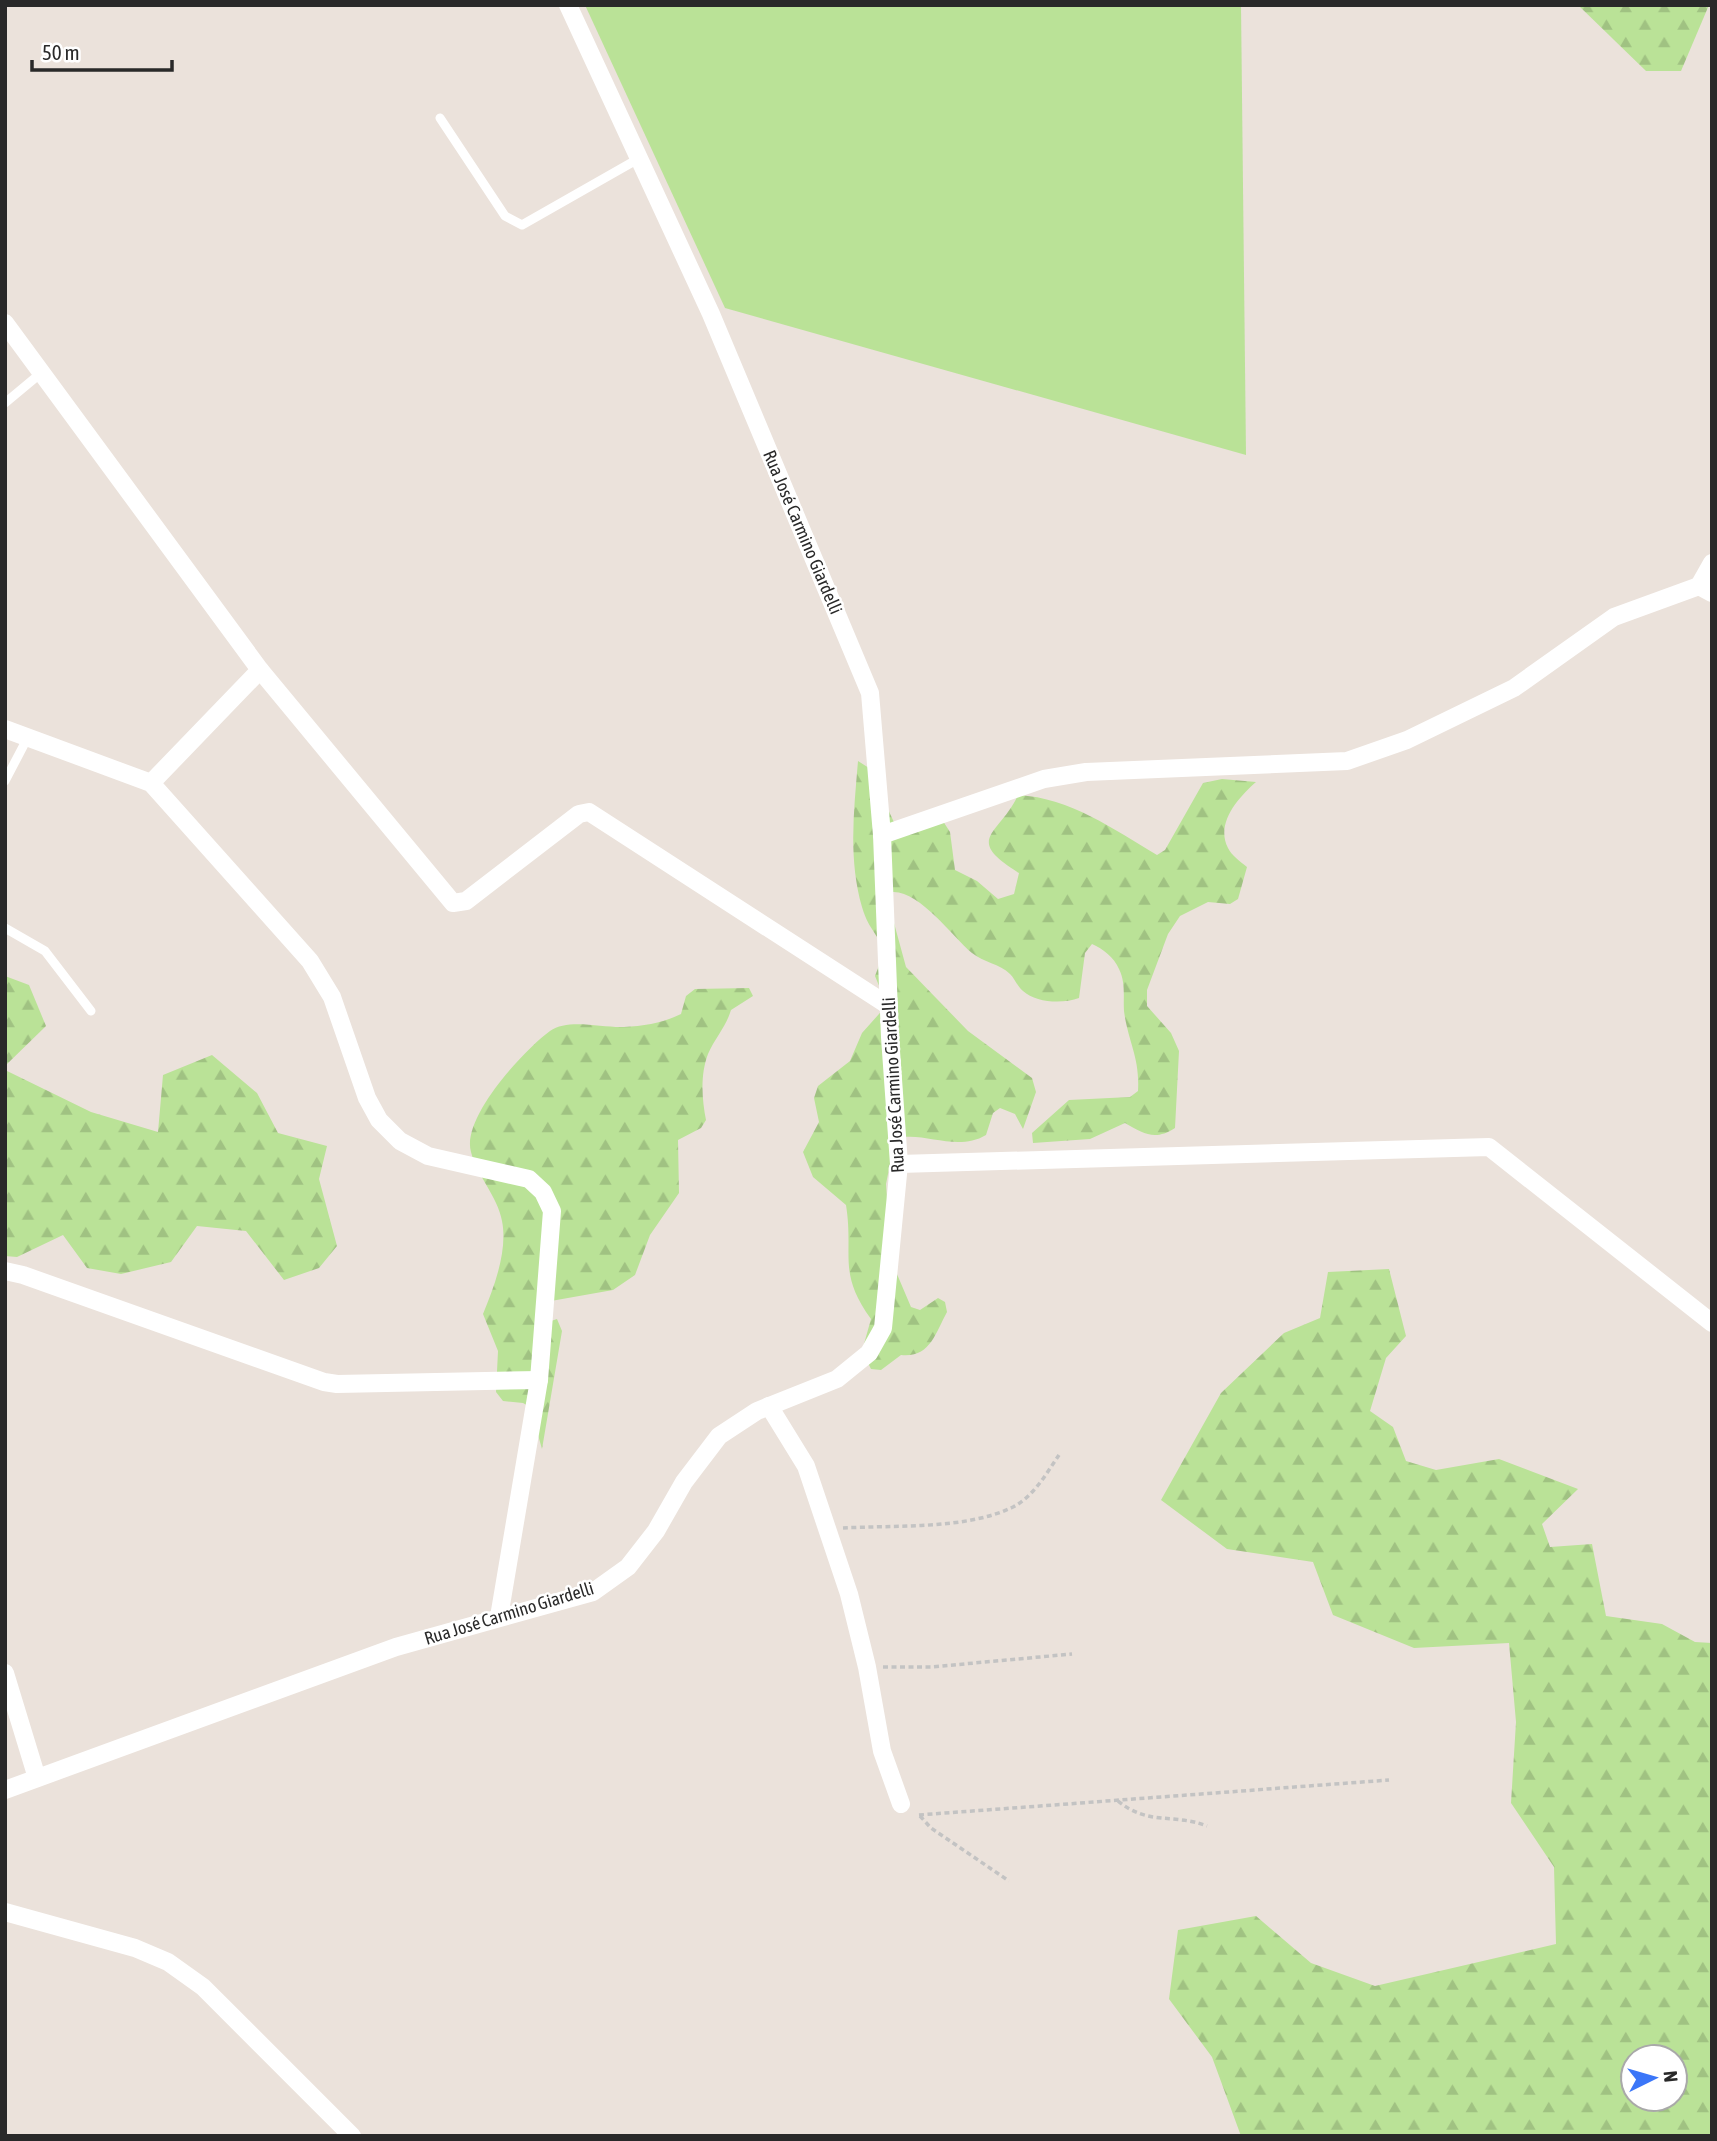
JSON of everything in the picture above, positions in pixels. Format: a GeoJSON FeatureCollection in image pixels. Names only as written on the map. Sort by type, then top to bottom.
{"type":"FeatureCollection","features":[{"type":"Feature","properties":{"kind":"street","name":"Rua José Carmino Giardelli"},"geometry":{"type":"LineString","coordinates":[[5,1790],[396,1647],[593,1592],[628,1567],[656,1531],[684,1482],[719,1436],[769,1406],[837,1379],[869,1353],[883,1328],[899,1164],[882,835],[873,716],[866,682],[711,314],[568,5]]}},
{"type":"Feature","properties":{"kind":"street"},"geometry":{"type":"LineString","coordinates":[[5,323],[260,670],[453,903],[466,901],[579,814],[589,812],[889,1006]]}},
{"type":"Feature","properties":{"kind":"street"},"geometry":{"type":"LineString","coordinates":[[882,835],[1054,777],[1116,768],[1326,763],[1375,754],[1514,688],[1614,617],[1642,604],[1705,589],[1712,563]]}},
{"type":"Feature","properties":{"kind":"street"},"geometry":{"type":"LineString","coordinates":[[150,783],[260,670]]}},
{"type":"Feature","properties":{"kind":"street"},"geometry":{"type":"LineString","coordinates":[[5,729],[150,783],[310,961],[324,981],[367,1098],[379,1120],[400,1141],[428,1156],[529,1179],[543,1192],[552,1211],[539,1380],[499,1618]]}},
{"type":"Feature","properties":{"kind":"street"},"geometry":{"type":"LineString","coordinates":[[899,1164],[1489,1147],[1712,1323]]}},
{"type":"Feature","properties":{"kind":"street"},"geometry":{"type":"LineString","coordinates":[[5,1271],[36,1279],[324,1382],[337,1384],[539,1380]]}},
{"type":"Feature","properties":{"kind":"street"},"geometry":{"type":"LineString","coordinates":[[769,1406],[806,1466],[849,1594],[867,1667],[882,1751],[901,1804]]}},
{"type":"Feature","properties":{"kind":"street"},"geometry":{"type":"LineString","coordinates":[[5,1673],[37,1779]]}},
{"type":"Feature","properties":{"kind":"street"},"geometry":{"type":"LineString","coordinates":[[5,1912],[135,1948],[168,1962],[203,1987],[352,2136]]}},
{"type":"Feature","properties":{"kind":"lane"},"geometry":{"type":"LineString","coordinates":[[440,118],[505,216],[522,225],[638,159]]}},
{"type":"Feature","properties":{"kind":"lane"},"geometry":{"type":"LineString","coordinates":[[5,403],[41,373]]}},
{"type":"Feature","properties":{"kind":"lane"},"geometry":{"type":"LineString","coordinates":[[5,781],[28,737]]}},
{"type":"Feature","properties":{"kind":"lane"},"geometry":{"type":"LineString","coordinates":[[5,928],[45,951],[91,1011]]}},
{"type":"Feature","properties":{"kind":"path"},"geometry":{"type":"LineString","coordinates":[[827,1530],[976,1520],[1014,1506],[1040,1485],[1059,1455]]}},
{"type":"Feature","properties":{"kind":"path"},"geometry":{"type":"LineString","coordinates":[[867,1667],[932,1667],[1072,1654]]}},
{"type":"Feature","properties":{"kind":"path"},"geometry":{"type":"LineString","coordinates":[[919,1815],[1389,1780]]}},
{"type":"Feature","properties":{"kind":"path"},"geometry":{"type":"LineString","coordinates":[[1116,1800],[1132,1813],[1153,1819],[1187,1818],[1207,1826]]}},
{"type":"Feature","properties":{"kind":"path"},"geometry":{"type":"LineString","coordinates":[[901,1804],[919,1815],[931,1828],[1009,1881]]}},
{"type":"Feature","properties":{"kind":"green space"},"geometry":{"type":"Polygon","coordinates":[[[585,5],[1241,5],[1246,455],[725,308],[585,5]]]}},
{"type":"Feature","properties":{"kind":"green space"},"geometry":{"type":"Polygon","coordinates":[[[1578,5],[1709,5],[1681,71],[1646,71],[1578,5]]]}},
{"type":"Feature","properties":{"kind":"green space"},"geometry":{"type":"Polygon","coordinates":[[[858,761],[869,768],[898,831],[941,818],[950,832],[955,870],[977,881],[998,899],[1014,894],[1019,873],[992,852],[990,836],[1018,795],[1037,797],[1074,808],[1157,855],[1165,850],[1203,783],[1222,779],[1256,782],[1236,803],[1224,829],[1229,851],[1247,867],[1238,899],[1230,904],[1208,902],[1180,916],[1168,934],[1147,990],[1147,1006],[1171,1033],[1179,1051],[1175,1128],[1168,1132],[1155,1135],[1144,1133],[1125,1123],[1090,1139],[1033,1143],[1032,1133],[1069,1100],[1130,1097],[1138,1091],[1136,1059],[1124,1011],[1123,979],[1117,965],[1108,954],[1092,944],[1085,953],[1079,998],[1058,1002],[1035,998],[1023,991],[1006,971],[972,953],[924,906],[902,893],[892,892],[888,901],[906,967],[968,1031],[1032,1078],[1036,1092],[1023,1129],[1015,1114],[1000,1108],[993,1113],[986,1135],[975,1140],[951,1142],[916,1137],[895,1139],[886,1184],[891,1260],[911,1307],[920,1310],[938,1298],[945,1302],[947,1312],[925,1349],[911,1355],[901,1355],[881,1370],[871,1369],[862,1351],[871,1319],[860,1303],[850,1276],[846,1205],[813,1177],[803,1152],[819,1122],[814,1098],[818,1086],[850,1061],[862,1033],[887,1005],[875,976],[882,953],[881,946],[862,907],[855,870],[853,834],[858,761]]]}},
{"type":"Feature","properties":{"kind":"green space"},"geometry":{"type":"Polygon","coordinates":[[[5,976],[29,985],[46,1026],[5,1066],[5,976]]]}},
{"type":"Feature","properties":{"kind":"green space"},"geometry":{"type":"Polygon","coordinates":[[[749,988],[753,996],[731,1010],[708,1054],[702,1087],[706,1120],[701,1128],[678,1140],[679,1193],[650,1235],[635,1275],[613,1290],[551,1301],[542,1324],[557,1319],[562,1331],[542,1449],[530,1407],[523,1403],[503,1401],[496,1392],[498,1351],[483,1314],[499,1269],[503,1233],[500,1212],[471,1152],[470,1138],[475,1121],[511,1069],[539,1040],[557,1027],[576,1024],[624,1027],[653,1024],[681,1014],[686,996],[695,989],[749,988]]]}},
{"type":"Feature","properties":{"kind":"green space"},"geometry":{"type":"Polygon","coordinates":[[[212,1055],[257,1093],[278,1133],[327,1146],[319,1179],[337,1246],[319,1268],[284,1280],[246,1231],[197,1226],[171,1262],[121,1274],[87,1268],[63,1235],[17,1257],[5,1256],[5,1070],[91,1112],[158,1132],[163,1075],[212,1055]]]}},
{"type":"Feature","properties":{"kind":"green space"},"geometry":{"type":"Polygon","coordinates":[[[1389,1269],[1406,1336],[1386,1358],[1370,1411],[1393,1427],[1406,1461],[1436,1470],[1499,1459],[1578,1489],[1542,1524],[1550,1547],[1592,1544],[1606,1616],[1662,1624],[1695,1642],[1712,1643],[1712,2136],[1241,2136],[1212,2057],[1169,1999],[1178,1930],[1256,1916],[1311,1963],[1375,1986],[1556,1944],[1554,1867],[1511,1803],[1516,1722],[1509,1643],[1414,1648],[1333,1615],[1313,1562],[1227,1549],[1161,1500],[1221,1393],[1284,1333],[1320,1318],[1328,1272],[1389,1269]]]}}]}
